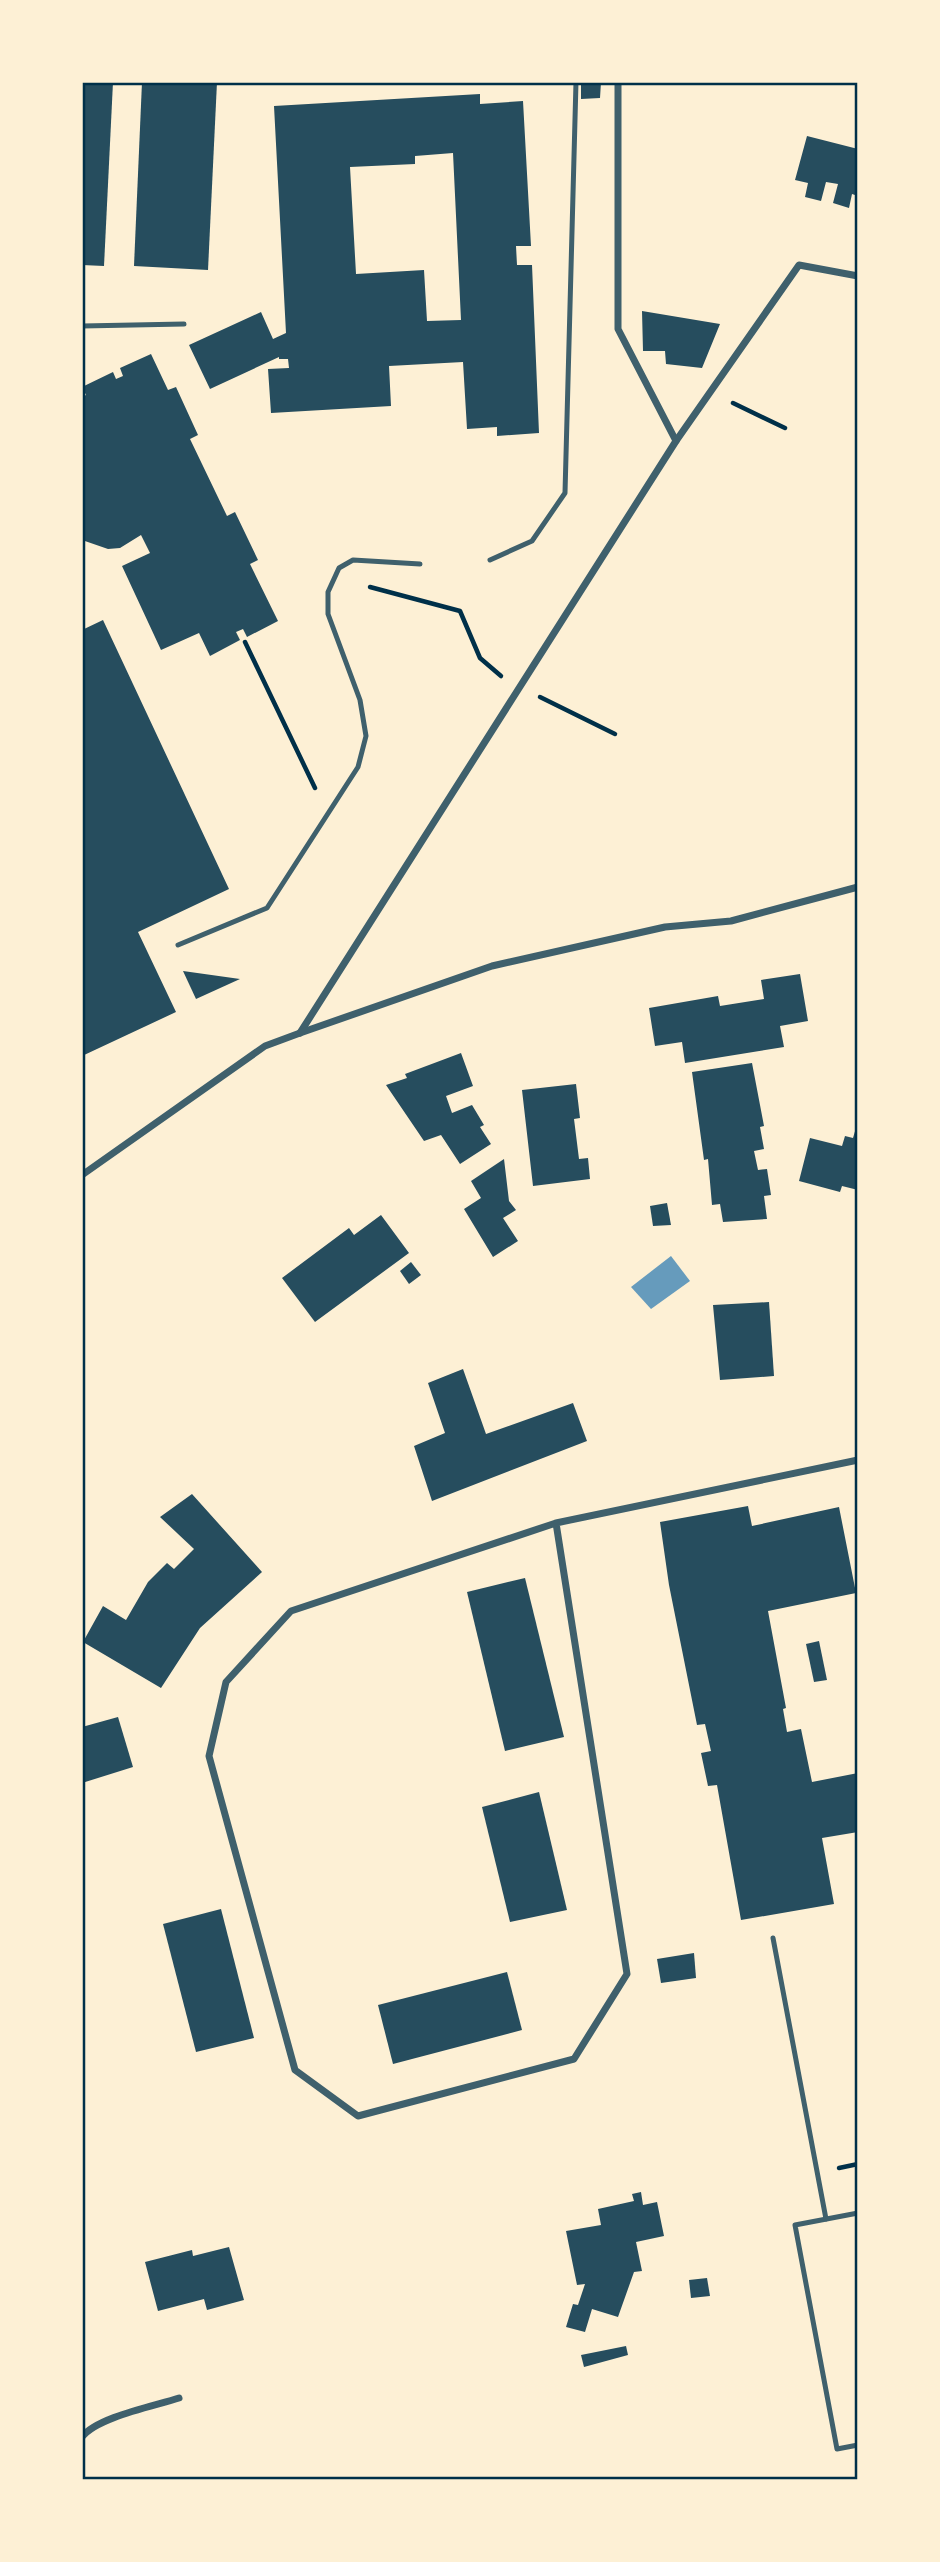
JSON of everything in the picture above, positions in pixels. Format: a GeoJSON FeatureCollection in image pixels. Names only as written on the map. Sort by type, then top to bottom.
{"type":"FeatureCollection","features":[{"type":"Feature","properties":{"kind":"street"},"geometry":{"type":"LineString","coordinates":[[618,82],[618,329],[676,441]]}},
{"type":"Feature","properties":{"kind":"street"},"geometry":{"type":"LineString","coordinates":[[300,1033],[676,441],[799,265],[858,276]]}},
{"type":"Feature","properties":{"kind":"street"},"geometry":{"type":"LineString","coordinates":[[82,1175],[265,1046],[300,1033],[492,966],[665,928],[731,921],[858,887]]}},
{"type":"Feature","properties":{"kind":"street"},"geometry":{"type":"LineString","coordinates":[[556,1523],[627,1974],[574,2059],[358,2116],[295,2070],[209,1756],[226,1682],[290,1611],[556,1523],[858,1460]]}},
{"type":"Feature","properties":{"kind":"street"},"geometry":{"type":"LineString","coordinates":[[82,2437],[86,2432],[118,2417],[179,2398]]}},
{"type":"Feature","properties":{"kind":"lane"},"geometry":{"type":"LineString","coordinates":[[490,560],[532,541],[565,494],[576,82]]}},
{"type":"Feature","properties":{"kind":"lane"},"geometry":{"type":"LineString","coordinates":[[82,326],[184,324]]}},
{"type":"Feature","properties":{"kind":"lane"},"geometry":{"type":"LineString","coordinates":[[178,945],[267,908],[358,767],[366,736],[360,700],[328,614],[328,592],[339,568],[353,559],[420,564]]}},
{"type":"Feature","properties":{"kind":"lane"},"geometry":{"type":"LineString","coordinates":[[773,1938],[826,2219]]}},
{"type":"Feature","properties":{"kind":"lane"},"geometry":{"type":"LineString","coordinates":[[858,2213],[794,2225],[837,2449],[858,2445]]}},
{"type":"Feature","properties":{"kind":"path"},"geometry":{"type":"LineString","coordinates":[[710,391],[785,428]]}},
{"type":"Feature","properties":{"kind":"path"},"geometry":{"type":"LineString","coordinates":[[328,592],[359,584],[460,611],[480,658],[491,671],[615,734]]}},
{"type":"Feature","properties":{"kind":"path"},"geometry":{"type":"LineString","coordinates":[[245,642],[328,814]]}},
{"type":"Feature","properties":{"kind":"water"},"geometry":{"type":"Polygon","coordinates":[[[671,1256],[690,1281],[651,1309],[631,1287],[671,1256]]]}},
{"type":"Feature","properties":{"kind":"building"},"geometry":{"type":"Polygon","coordinates":[[[82,82],[113,82],[104,266],[82,265],[82,82]]]}},
{"type":"Feature","properties":{"kind":"building"},"geometry":{"type":"Polygon","coordinates":[[[142,82],[217,82],[208,270],[134,266],[142,82]]]}},
{"type":"Feature","properties":{"kind":"building"},"geometry":{"type":"Polygon","coordinates":[[[581,82],[601,82],[600,98],[581,99],[581,82]]]}},
{"type":"Feature","properties":{"kind":"building"},"geometry":{"type":"Polygon","coordinates":[[[480,94],[480,104],[523,101],[531,246],[516,246],[517,265],[532,265],[539,433],[497,436],[497,427],[467,429],[463,362],[389,366],[391,406],[271,413],[268,369],[289,368],[288,359],[279,357],[210,389],[189,345],[261,312],[273,339],[286,333],[274,106],[480,94]],[[453,153],[415,156],[415,164],[350,167],[356,274],[424,270],[427,321],[461,320],[453,153]]]}},
{"type":"Feature","properties":{"kind":"building"},"geometry":{"type":"Polygon","coordinates":[[[807,136],[858,149],[858,196],[852,194],[849,208],[833,203],[838,184],[826,182],[821,201],[805,197],[808,183],[795,180],[807,136]]]}},
{"type":"Feature","properties":{"kind":"building"},"geometry":{"type":"Polygon","coordinates":[[[642,311],[720,324],[702,368],[666,364],[665,351],[643,351],[642,311]]]}},
{"type":"Feature","properties":{"kind":"building"},"geometry":{"type":"Polygon","coordinates":[[[151,354],[168,390],[176,387],[198,435],[190,439],[227,516],[235,512],[258,560],[250,564],[278,621],[247,637],[243,629],[236,632],[240,640],[210,656],[199,633],[161,650],[122,566],[150,553],[141,535],[120,548],[108,549],[82,540],[82,397],[86,395],[82,387],[113,372],[116,379],[123,376],[120,368],[151,354]]]}},
{"type":"Feature","properties":{"kind":"building"},"geometry":{"type":"Polygon","coordinates":[[[103,620],[229,889],[138,932],[176,1012],[82,1056],[82,630],[103,620]]]}},
{"type":"Feature","properties":{"kind":"building"},"geometry":{"type":"Polygon","coordinates":[[[183,971],[240,979],[196,999],[183,971]]]}},
{"type":"Feature","properties":{"kind":"building"},"geometry":{"type":"Polygon","coordinates":[[[800,974],[808,1021],[780,1026],[784,1047],[685,1063],[682,1042],[655,1046],[649,1008],[718,996],[720,1006],[764,999],[761,980],[800,974]]]}},
{"type":"Feature","properties":{"kind":"building"},"geometry":{"type":"Polygon","coordinates":[[[461,1053],[473,1086],[446,1096],[452,1113],[472,1105],[484,1125],[480,1127],[491,1144],[460,1164],[441,1135],[424,1141],[386,1085],[407,1078],[405,1074],[461,1053]]]}},
{"type":"Feature","properties":{"kind":"building"},"geometry":{"type":"Polygon","coordinates":[[[752,1063],[764,1126],[760,1127],[764,1149],[754,1151],[758,1170],[767,1169],[771,1195],[764,1196],[767,1219],[723,1222],[720,1204],[712,1205],[708,1159],[704,1160],[692,1072],[752,1063]]]}},
{"type":"Feature","properties":{"kind":"building"},"geometry":{"type":"Polygon","coordinates":[[[576,1084],[580,1118],[574,1119],[579,1159],[588,1158],[590,1179],[533,1186],[522,1090],[576,1084]]]}},
{"type":"Feature","properties":{"kind":"building"},"geometry":{"type":"Polygon","coordinates":[[[858,1121],[858,1190],[842,1186],[840,1192],[799,1181],[810,1138],[842,1146],[845,1136],[853,1138],[858,1121]]]}},
{"type":"Feature","properties":{"kind":"building"},"geometry":{"type":"Polygon","coordinates":[[[504,1159],[509,1201],[516,1210],[503,1218],[518,1241],[493,1257],[464,1209],[481,1198],[471,1181],[504,1159]]]}},
{"type":"Feature","properties":{"kind":"building"},"geometry":{"type":"Polygon","coordinates":[[[667,1203],[671,1225],[653,1226],[650,1206],[667,1203]]]}},
{"type":"Feature","properties":{"kind":"building"},"geometry":{"type":"Polygon","coordinates":[[[381,1215],[409,1253],[315,1322],[282,1278],[349,1228],[354,1235],[381,1215]]]}},
{"type":"Feature","properties":{"kind":"building"},"geometry":{"type":"Polygon","coordinates":[[[411,1262],[421,1275],[409,1284],[400,1271],[411,1262]]]}},
{"type":"Feature","properties":{"kind":"building"},"geometry":{"type":"Polygon","coordinates":[[[769,1302],[774,1376],[720,1380],[713,1305],[769,1302]]]}},
{"type":"Feature","properties":{"kind":"building"},"geometry":{"type":"Polygon","coordinates":[[[463,1369],[486,1434],[573,1403],[587,1441],[432,1501],[414,1446],[445,1433],[428,1383],[463,1369]]]}},
{"type":"Feature","properties":{"kind":"building"},"geometry":{"type":"Polygon","coordinates":[[[192,1494],[262,1572],[200,1628],[161,1688],[83,1642],[103,1606],[126,1620],[148,1582],[167,1563],[174,1569],[194,1549],[160,1517],[192,1494]]]}},
{"type":"Feature","properties":{"kind":"building"},"geometry":{"type":"Polygon","coordinates":[[[748,1506],[752,1526],[839,1507],[856,1593],[768,1611],[786,1708],[783,1709],[787,1732],[801,1729],[812,1782],[858,1773],[858,1832],[822,1838],[834,1904],[741,1920],[717,1785],[708,1786],[701,1753],[711,1751],[705,1724],[697,1725],[669,1585],[660,1522],[748,1506]]]}},
{"type":"Feature","properties":{"kind":"building"},"geometry":{"type":"Polygon","coordinates":[[[525,1578],[564,1737],[505,1751],[467,1592],[525,1578]]]}},
{"type":"Feature","properties":{"kind":"building"},"geometry":{"type":"Polygon","coordinates":[[[819,1641],[827,1680],[814,1682],[806,1644],[819,1641]]]}},
{"type":"Feature","properties":{"kind":"building"},"geometry":{"type":"Polygon","coordinates":[[[118,1717],[133,1767],[82,1783],[82,1727],[118,1717]]]}},
{"type":"Feature","properties":{"kind":"building"},"geometry":{"type":"Polygon","coordinates":[[[539,1792],[567,1910],[510,1922],[482,1807],[539,1792]]]}},
{"type":"Feature","properties":{"kind":"building"},"geometry":{"type":"Polygon","coordinates":[[[221,1909],[254,2038],[196,2052],[163,1924],[221,1909]]]}},
{"type":"Feature","properties":{"kind":"building"},"geometry":{"type":"Polygon","coordinates":[[[694,1953],[696,1978],[661,1983],[657,1959],[694,1953]]]}},
{"type":"Feature","properties":{"kind":"building"},"geometry":{"type":"Polygon","coordinates":[[[507,1972],[522,2030],[393,2064],[378,2005],[507,1972]]]}},
{"type":"Feature","properties":{"kind":"building"},"geometry":{"type":"Polygon","coordinates":[[[641,2192],[643,2205],[657,2202],[664,2236],[636,2242],[642,2271],[634,2272],[618,2317],[592,2309],[585,2332],[566,2327],[573,2304],[578,2305],[585,2284],[577,2285],[566,2231],[601,2225],[598,2209],[634,2201],[632,2194],[641,2192]]]}},
{"type":"Feature","properties":{"kind":"building"},"geometry":{"type":"Polygon","coordinates":[[[229,2247],[244,2300],[207,2310],[204,2299],[158,2311],[145,2262],[192,2250],[193,2256],[229,2247]]]}},
{"type":"Feature","properties":{"kind":"building"},"geometry":{"type":"Polygon","coordinates":[[[707,2278],[710,2296],[691,2298],[689,2280],[707,2278]]]}},
{"type":"Feature","properties":{"kind":"building"},"geometry":{"type":"Polygon","coordinates":[[[626,2346],[628,2355],[584,2367],[581,2355],[626,2346]]]}}]}
